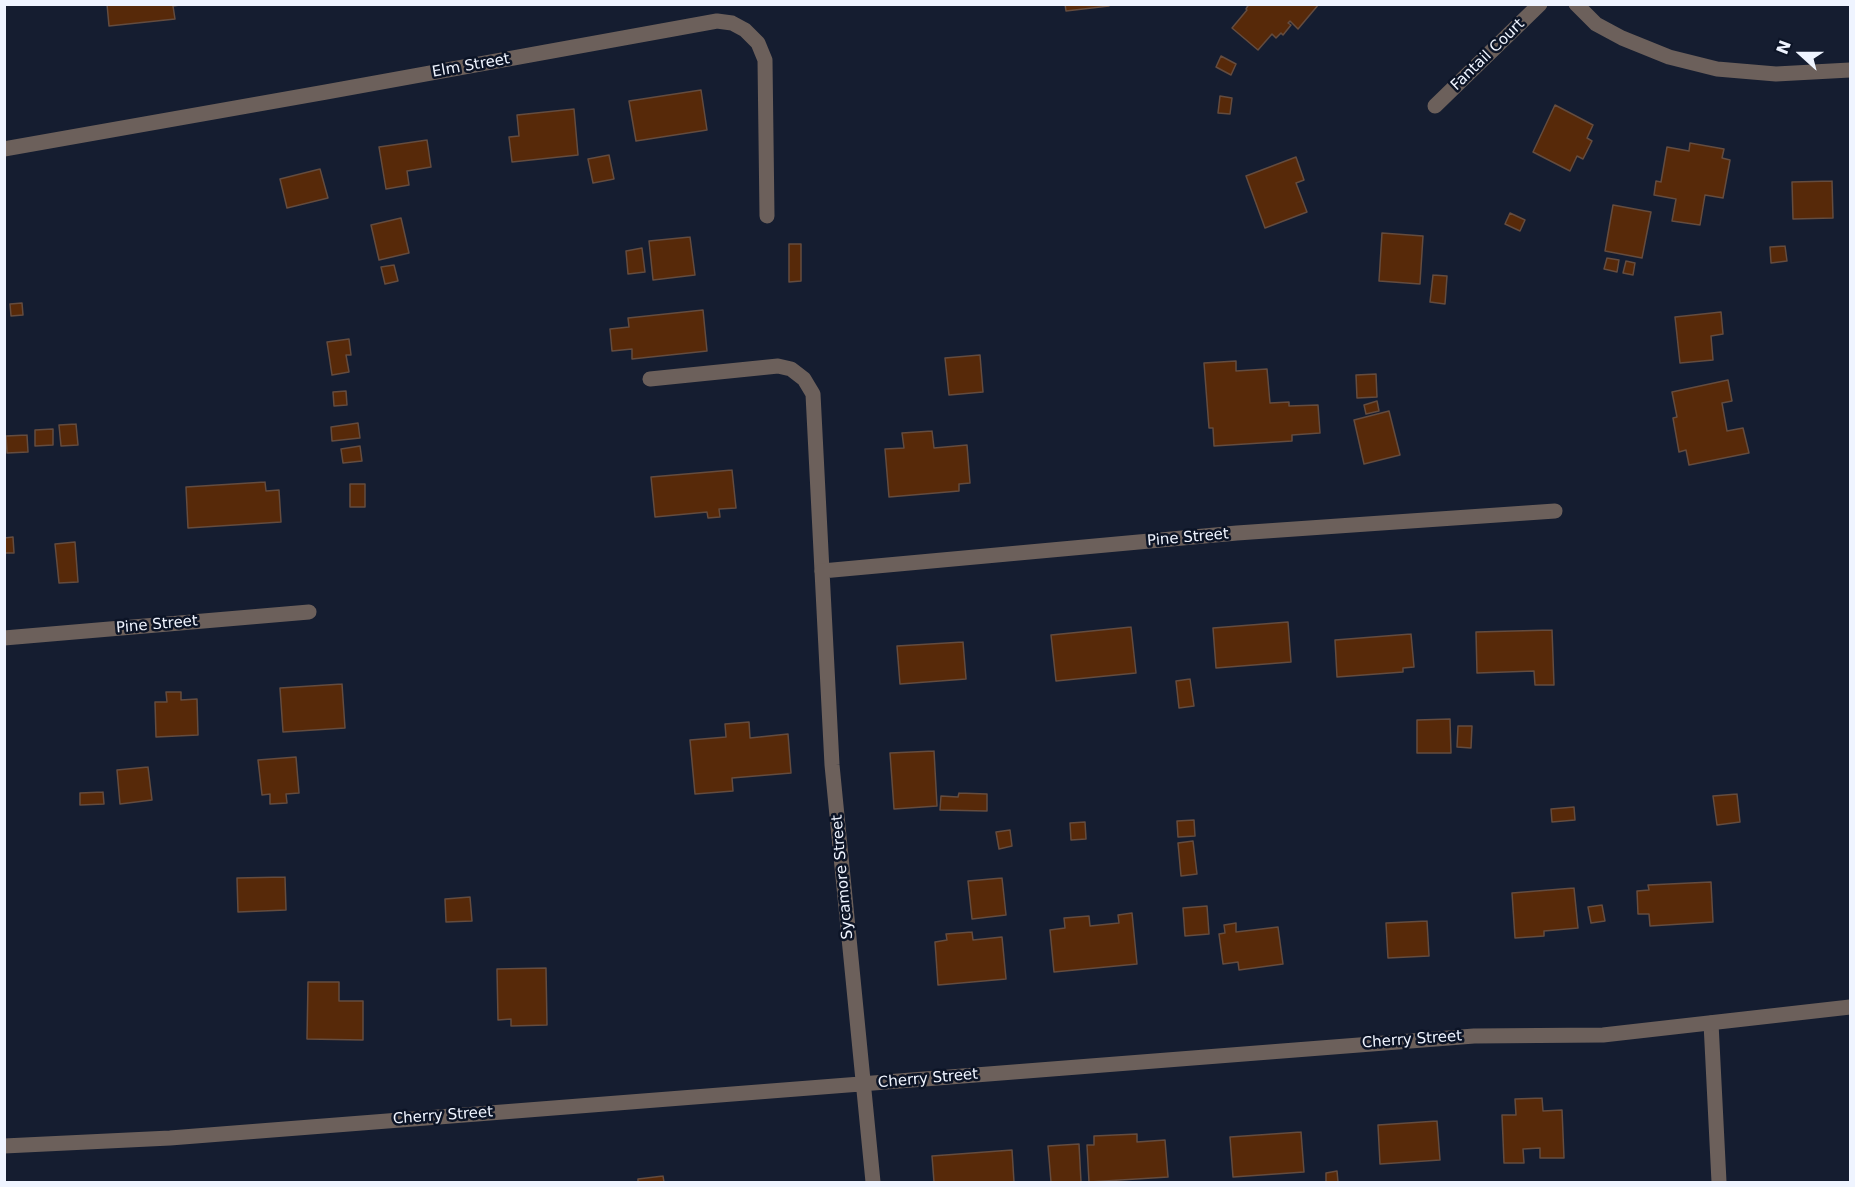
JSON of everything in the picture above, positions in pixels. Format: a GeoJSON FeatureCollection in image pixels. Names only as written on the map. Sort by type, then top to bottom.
{"type":"FeatureCollection","features":[{"type":"Feature","properties":{"kind":"street","name":"Fantail Court"},"geometry":{"type":"LineString","coordinates":[[1436,106],[1540,4]]}},
{"type":"Feature","properties":{"kind":"street"},"geometry":{"type":"LineString","coordinates":[[1576,4],[1596,24],[1622,38],[1669,57],[1717,69],[1776,74],[1851,69]]}},
{"type":"Feature","properties":{"kind":"street","name":"Elm Street"},"geometry":{"type":"LineString","coordinates":[[4,149],[717,21],[732,23],[745,30],[758,43],[765,60],[767,216]]}},
{"type":"Feature","properties":{"kind":"street","name":"Sycamore Street"},"geometry":{"type":"LineString","coordinates":[[650,380],[778,366],[791,369],[804,379],[813,394],[832,765],[873,1182]]}},
{"type":"Feature","properties":{"kind":"street","name":"Pine Street"},"geometry":{"type":"LineString","coordinates":[[822,571],[1237,534],[1555,511]]}},
{"type":"Feature","properties":{"kind":"street","name":"Pine Street"},"geometry":{"type":"LineString","coordinates":[[4,638],[309,612]]}},
{"type":"Feature","properties":{"kind":"street","name":"Cherry Street"},"geometry":{"type":"LineString","coordinates":[[4,1146],[170,1138],[1474,1036],[1603,1035],[1851,1007]]}},
{"type":"Feature","properties":{"kind":"street"},"geometry":{"type":"LineString","coordinates":[[1711,1023],[1719,1182]]}},
{"type":"Feature","properties":{"kind":"building"},"geometry":{"type":"Polygon","coordinates":[[[107,4],[187,4],[173,6],[175,19],[109,26],[107,4]]]}},
{"type":"Feature","properties":{"kind":"building"},"geometry":{"type":"Polygon","coordinates":[[[1065,4],[1109,4],[1109,6],[1066,11],[1065,4]]]}},
{"type":"Feature","properties":{"kind":"building"},"geometry":{"type":"Polygon","coordinates":[[[1249,4],[1319,4],[1298,29],[1290,21],[1288,23],[1291,25],[1283,35],[1281,33],[1276,38],[1272,34],[1258,50],[1232,28],[1247,10],[1249,4]]]}},
{"type":"Feature","properties":{"kind":"building"},"geometry":{"type":"Polygon","coordinates":[[[1221,56],[1236,64],[1231,75],[1216,67],[1221,56]]]}},
{"type":"Feature","properties":{"kind":"building"},"geometry":{"type":"Polygon","coordinates":[[[701,90],[707,130],[636,141],[629,101],[701,90]]]}},
{"type":"Feature","properties":{"kind":"building"},"geometry":{"type":"Polygon","coordinates":[[[1220,96],[1232,98],[1230,114],[1218,113],[1220,96]]]}},
{"type":"Feature","properties":{"kind":"building"},"geometry":{"type":"Polygon","coordinates":[[[1555,105],[1593,125],[1587,138],[1592,141],[1583,159],[1577,156],[1570,171],[1533,152],[1555,105]]]}},
{"type":"Feature","properties":{"kind":"building"},"geometry":{"type":"Polygon","coordinates":[[[574,109],[578,155],[512,162],[509,137],[519,136],[517,115],[574,109]]]}},
{"type":"Feature","properties":{"kind":"building"},"geometry":{"type":"Polygon","coordinates":[[[427,140],[431,167],[407,171],[409,185],[386,189],[379,147],[427,140]]]}},
{"type":"Feature","properties":{"kind":"building"},"geometry":{"type":"Polygon","coordinates":[[[1690,143],[1724,149],[1722,158],[1730,160],[1723,198],[1705,195],[1700,225],[1672,221],[1676,199],[1654,195],[1656,181],[1661,182],[1667,147],[1689,151],[1690,143]]]}},
{"type":"Feature","properties":{"kind":"building"},"geometry":{"type":"Polygon","coordinates":[[[609,155],[614,179],[593,183],[588,159],[609,155]]]}},
{"type":"Feature","properties":{"kind":"building"},"geometry":{"type":"Polygon","coordinates":[[[1296,157],[1304,180],[1296,183],[1307,212],[1265,228],[1246,176],[1296,157]]]}},
{"type":"Feature","properties":{"kind":"building"},"geometry":{"type":"Polygon","coordinates":[[[320,169],[328,198],[287,208],[280,179],[320,169]]]}},
{"type":"Feature","properties":{"kind":"building"},"geometry":{"type":"Polygon","coordinates":[[[1832,181],[1833,218],[1793,219],[1792,182],[1832,181]]]}},
{"type":"Feature","properties":{"kind":"building"},"geometry":{"type":"Polygon","coordinates":[[[1613,205],[1651,212],[1642,258],[1605,251],[1613,205]]]}},
{"type":"Feature","properties":{"kind":"building"},"geometry":{"type":"Polygon","coordinates":[[[1510,213],[1525,220],[1520,231],[1505,224],[1510,213]]]}},
{"type":"Feature","properties":{"kind":"building"},"geometry":{"type":"Polygon","coordinates":[[[401,218],[409,253],[379,260],[371,225],[401,218]]]}},
{"type":"Feature","properties":{"kind":"building"},"geometry":{"type":"Polygon","coordinates":[[[1382,233],[1423,236],[1420,284],[1379,281],[1382,233]]]}},
{"type":"Feature","properties":{"kind":"building"},"geometry":{"type":"Polygon","coordinates":[[[690,237],[695,275],[653,280],[649,241],[690,237]]]}},
{"type":"Feature","properties":{"kind":"building"},"geometry":{"type":"Polygon","coordinates":[[[789,244],[801,244],[801,281],[789,282],[789,244]]]}},
{"type":"Feature","properties":{"kind":"building"},"geometry":{"type":"Polygon","coordinates":[[[1785,246],[1787,261],[1771,263],[1770,247],[1785,246]]]}},
{"type":"Feature","properties":{"kind":"building"},"geometry":{"type":"Polygon","coordinates":[[[642,248],[645,272],[628,274],[626,251],[642,248]]]}},
{"type":"Feature","properties":{"kind":"building"},"geometry":{"type":"Polygon","coordinates":[[[1607,258],[1619,260],[1617,272],[1604,269],[1607,258]]]}},
{"type":"Feature","properties":{"kind":"building"},"geometry":{"type":"Polygon","coordinates":[[[1626,261],[1635,263],[1633,275],[1623,273],[1626,261]]]}},
{"type":"Feature","properties":{"kind":"building"},"geometry":{"type":"Polygon","coordinates":[[[394,265],[398,281],[385,284],[381,267],[394,265]]]}},
{"type":"Feature","properties":{"kind":"building"},"geometry":{"type":"Polygon","coordinates":[[[1433,275],[1447,276],[1445,304],[1430,302],[1433,275]]]}},
{"type":"Feature","properties":{"kind":"building"},"geometry":{"type":"Polygon","coordinates":[[[22,303],[23,315],[11,316],[10,304],[22,303]]]}},
{"type":"Feature","properties":{"kind":"building"},"geometry":{"type":"Polygon","coordinates":[[[703,310],[707,351],[632,359],[632,349],[612,351],[610,329],[629,327],[628,318],[703,310]]]}},
{"type":"Feature","properties":{"kind":"building"},"geometry":{"type":"Polygon","coordinates":[[[1721,312],[1723,334],[1711,336],[1713,360],[1680,363],[1675,317],[1721,312]]]}},
{"type":"Feature","properties":{"kind":"building"},"geometry":{"type":"Polygon","coordinates":[[[349,339],[351,355],[346,355],[349,372],[332,375],[327,342],[349,339]]]}},
{"type":"Feature","properties":{"kind":"building"},"geometry":{"type":"Polygon","coordinates":[[[980,355],[983,392],[949,395],[945,358],[980,355]]]}},
{"type":"Feature","properties":{"kind":"building"},"geometry":{"type":"Polygon","coordinates":[[[1236,361],[1236,371],[1267,369],[1270,403],[1289,402],[1289,406],[1318,405],[1320,433],[1292,435],[1292,441],[1214,446],[1213,428],[1209,428],[1204,363],[1236,361]]]}},
{"type":"Feature","properties":{"kind":"building"},"geometry":{"type":"Polygon","coordinates":[[[1376,374],[1377,397],[1357,398],[1356,375],[1376,374]]]}},
{"type":"Feature","properties":{"kind":"building"},"geometry":{"type":"Polygon","coordinates":[[[1728,380],[1732,401],[1722,403],[1727,431],[1743,428],[1749,453],[1689,465],[1686,450],[1679,452],[1673,418],[1677,417],[1672,392],[1728,380]]]}},
{"type":"Feature","properties":{"kind":"building"},"geometry":{"type":"Polygon","coordinates":[[[346,391],[347,405],[334,406],[333,392],[346,391]]]}},
{"type":"Feature","properties":{"kind":"building"},"geometry":{"type":"Polygon","coordinates":[[[1377,401],[1379,411],[1366,414],[1364,405],[1377,401]]]}},
{"type":"Feature","properties":{"kind":"building"},"geometry":{"type":"Polygon","coordinates":[[[1389,411],[1400,455],[1364,464],[1354,420],[1389,411]]]}},
{"type":"Feature","properties":{"kind":"building"},"geometry":{"type":"Polygon","coordinates":[[[358,423],[360,438],[332,441],[331,427],[358,423]]]}},
{"type":"Feature","properties":{"kind":"building"},"geometry":{"type":"Polygon","coordinates":[[[76,424],[78,445],[61,446],[59,425],[76,424]]]}},
{"type":"Feature","properties":{"kind":"building"},"geometry":{"type":"Polygon","coordinates":[[[53,429],[53,445],[35,446],[35,430],[53,429]]]}},
{"type":"Feature","properties":{"kind":"building"},"geometry":{"type":"Polygon","coordinates":[[[932,431],[934,448],[967,445],[970,483],[959,484],[959,491],[889,497],[885,449],[904,448],[902,433],[932,431]]]}},
{"type":"Feature","properties":{"kind":"building"},"geometry":{"type":"Polygon","coordinates":[[[27,435],[28,452],[7,453],[6,436],[27,435]]]}},
{"type":"Feature","properties":{"kind":"building"},"geometry":{"type":"Polygon","coordinates":[[[360,446],[362,461],[343,463],[341,449],[360,446]]]}},
{"type":"Feature","properties":{"kind":"building"},"geometry":{"type":"Polygon","coordinates":[[[732,470],[736,508],[719,509],[720,517],[708,518],[707,512],[655,517],[651,477],[732,470]]]}},
{"type":"Feature","properties":{"kind":"building"},"geometry":{"type":"Polygon","coordinates":[[[265,482],[266,491],[279,490],[281,522],[188,528],[186,487],[265,482]]]}},
{"type":"Feature","properties":{"kind":"building"},"geometry":{"type":"Polygon","coordinates":[[[350,484],[365,484],[365,507],[350,507],[350,484]]]}},
{"type":"Feature","properties":{"kind":"building"},"geometry":{"type":"Polygon","coordinates":[[[13,537],[14,553],[4,553],[4,538],[13,537]]]}},
{"type":"Feature","properties":{"kind":"building"},"geometry":{"type":"Polygon","coordinates":[[[75,542],[78,582],[59,583],[55,544],[75,542]]]}},
{"type":"Feature","properties":{"kind":"building"},"geometry":{"type":"Polygon","coordinates":[[[1288,622],[1291,662],[1216,668],[1213,628],[1288,622]]]}},
{"type":"Feature","properties":{"kind":"building"},"geometry":{"type":"Polygon","coordinates":[[[1131,627],[1136,673],[1056,681],[1051,635],[1131,627]]]}},
{"type":"Feature","properties":{"kind":"building"},"geometry":{"type":"Polygon","coordinates":[[[1552,630],[1554,685],[1535,685],[1534,671],[1477,673],[1476,632],[1552,630]]]}},
{"type":"Feature","properties":{"kind":"building"},"geometry":{"type":"Polygon","coordinates":[[[1411,634],[1414,667],[1403,668],[1403,672],[1337,677],[1335,640],[1411,634]]]}},
{"type":"Feature","properties":{"kind":"building"},"geometry":{"type":"Polygon","coordinates":[[[963,642],[966,679],[900,684],[897,646],[963,642]]]}},
{"type":"Feature","properties":{"kind":"building"},"geometry":{"type":"Polygon","coordinates":[[[1190,679],[1194,706],[1179,708],[1176,681],[1190,679]]]}},
{"type":"Feature","properties":{"kind":"building"},"geometry":{"type":"Polygon","coordinates":[[[342,684],[345,728],[283,732],[280,688],[342,684]]]}},
{"type":"Feature","properties":{"kind":"building"},"geometry":{"type":"Polygon","coordinates":[[[166,692],[181,692],[181,700],[197,699],[198,735],[156,737],[155,702],[167,702],[166,692]]]}},
{"type":"Feature","properties":{"kind":"building"},"geometry":{"type":"Polygon","coordinates":[[[1450,719],[1451,753],[1417,753],[1417,720],[1450,719]]]}},
{"type":"Feature","properties":{"kind":"building"},"geometry":{"type":"Polygon","coordinates":[[[749,722],[750,738],[788,734],[791,773],[732,778],[733,791],[695,794],[690,740],[726,737],[725,724],[749,722]]]}},
{"type":"Feature","properties":{"kind":"building"},"geometry":{"type":"Polygon","coordinates":[[[1458,726],[1472,726],[1471,748],[1457,747],[1458,726]]]}},
{"type":"Feature","properties":{"kind":"building"},"geometry":{"type":"Polygon","coordinates":[[[934,751],[937,806],[894,809],[890,753],[934,751]]]}},
{"type":"Feature","properties":{"kind":"building"},"geometry":{"type":"Polygon","coordinates":[[[296,757],[299,793],[286,794],[287,803],[270,804],[270,794],[262,795],[258,760],[296,757]]]}},
{"type":"Feature","properties":{"kind":"building"},"geometry":{"type":"Polygon","coordinates":[[[148,767],[152,800],[120,804],[117,770],[148,767]]]}},
{"type":"Feature","properties":{"kind":"building"},"geometry":{"type":"Polygon","coordinates":[[[103,792],[104,804],[80,805],[80,793],[103,792]]]}},
{"type":"Feature","properties":{"kind":"building"},"geometry":{"type":"Polygon","coordinates":[[[959,793],[987,794],[987,811],[940,810],[941,796],[958,797],[959,793]]]}},
{"type":"Feature","properties":{"kind":"building"},"geometry":{"type":"Polygon","coordinates":[[[1737,794],[1740,822],[1717,825],[1713,796],[1737,794]]]}},
{"type":"Feature","properties":{"kind":"building"},"geometry":{"type":"Polygon","coordinates":[[[1574,807],[1575,820],[1552,822],[1551,809],[1574,807]]]}},
{"type":"Feature","properties":{"kind":"building"},"geometry":{"type":"Polygon","coordinates":[[[1194,820],[1195,836],[1178,837],[1177,821],[1194,820]]]}},
{"type":"Feature","properties":{"kind":"building"},"geometry":{"type":"Polygon","coordinates":[[[1085,822],[1086,839],[1071,840],[1070,823],[1085,822]]]}},
{"type":"Feature","properties":{"kind":"building"},"geometry":{"type":"Polygon","coordinates":[[[1010,830],[1012,846],[999,849],[996,832],[1010,830]]]}},
{"type":"Feature","properties":{"kind":"building"},"geometry":{"type":"Polygon","coordinates":[[[1193,841],[1197,874],[1181,876],[1178,843],[1193,841]]]}},
{"type":"Feature","properties":{"kind":"building"},"geometry":{"type":"Polygon","coordinates":[[[285,877],[286,910],[238,912],[237,878],[285,877]]]}},
{"type":"Feature","properties":{"kind":"building"},"geometry":{"type":"Polygon","coordinates":[[[1002,878],[1006,915],[972,919],[968,881],[1002,878]]]}},
{"type":"Feature","properties":{"kind":"building"},"geometry":{"type":"Polygon","coordinates":[[[1711,882],[1713,922],[1650,926],[1649,914],[1638,914],[1637,891],[1649,890],[1648,885],[1711,882]]]}},
{"type":"Feature","properties":{"kind":"building"},"geometry":{"type":"Polygon","coordinates":[[[1574,888],[1578,928],[1544,931],[1544,936],[1515,938],[1512,893],[1574,888]]]}},
{"type":"Feature","properties":{"kind":"building"},"geometry":{"type":"Polygon","coordinates":[[[470,897],[472,921],[446,922],[445,899],[470,897]]]}},
{"type":"Feature","properties":{"kind":"building"},"geometry":{"type":"Polygon","coordinates":[[[1602,905],[1605,921],[1591,923],[1588,907],[1602,905]]]}},
{"type":"Feature","properties":{"kind":"building"},"geometry":{"type":"Polygon","coordinates":[[[1207,906],[1209,934],[1185,936],[1183,908],[1207,906]]]}},
{"type":"Feature","properties":{"kind":"building"},"geometry":{"type":"Polygon","coordinates":[[[1132,913],[1137,964],[1054,972],[1050,930],[1065,928],[1064,918],[1089,916],[1090,926],[1119,923],[1118,915],[1132,913]]]}},
{"type":"Feature","properties":{"kind":"building"},"geometry":{"type":"Polygon","coordinates":[[[1427,921],[1429,956],[1388,958],[1386,923],[1427,921]]]}},
{"type":"Feature","properties":{"kind":"building"},"geometry":{"type":"Polygon","coordinates":[[[1236,923],[1236,932],[1278,927],[1283,964],[1239,970],[1238,962],[1223,964],[1219,934],[1225,933],[1224,925],[1236,923]]]}},
{"type":"Feature","properties":{"kind":"building"},"geometry":{"type":"Polygon","coordinates":[[[972,932],[973,940],[1002,937],[1006,979],[938,985],[935,942],[947,940],[946,934],[972,932]]]}},
{"type":"Feature","properties":{"kind":"building"},"geometry":{"type":"Polygon","coordinates":[[[546,968],[547,1025],[511,1026],[511,1019],[498,1020],[497,969],[546,968]]]}},
{"type":"Feature","properties":{"kind":"building"},"geometry":{"type":"Polygon","coordinates":[[[308,982],[339,982],[339,1001],[363,1001],[363,1040],[307,1039],[308,982]]]}},
{"type":"Feature","properties":{"kind":"building"},"geometry":{"type":"Polygon","coordinates":[[[1542,1098],[1543,1111],[1562,1110],[1564,1158],[1540,1158],[1540,1148],[1523,1149],[1524,1163],[1504,1163],[1502,1115],[1516,1115],[1515,1099],[1542,1098]]]}},
{"type":"Feature","properties":{"kind":"building"},"geometry":{"type":"Polygon","coordinates":[[[1437,1121],[1440,1160],[1380,1164],[1378,1125],[1437,1121]]]}},
{"type":"Feature","properties":{"kind":"building"},"geometry":{"type":"Polygon","coordinates":[[[1301,1132],[1304,1172],[1233,1177],[1230,1137],[1301,1132]]]}},
{"type":"Feature","properties":{"kind":"building"},"geometry":{"type":"Polygon","coordinates":[[[1137,1134],[1137,1142],[1165,1140],[1168,1177],[1089,1182],[1087,1145],[1094,1145],[1094,1136],[1137,1134]]]}},
{"type":"Feature","properties":{"kind":"building"},"geometry":{"type":"Polygon","coordinates":[[[1079,1144],[1081,1182],[1051,1182],[1048,1146],[1079,1144]]]}},
{"type":"Feature","properties":{"kind":"building"},"geometry":{"type":"Polygon","coordinates":[[[1012,1150],[1014,1182],[934,1182],[932,1156],[1012,1150]]]}},
{"type":"Feature","properties":{"kind":"building"},"geometry":{"type":"Polygon","coordinates":[[[1337,1171],[1338,1182],[1326,1182],[1326,1173],[1337,1171]]]}},
{"type":"Feature","properties":{"kind":"building"},"geometry":{"type":"Polygon","coordinates":[[[663,1176],[664,1182],[638,1182],[638,1179],[663,1176]]]}}]}
